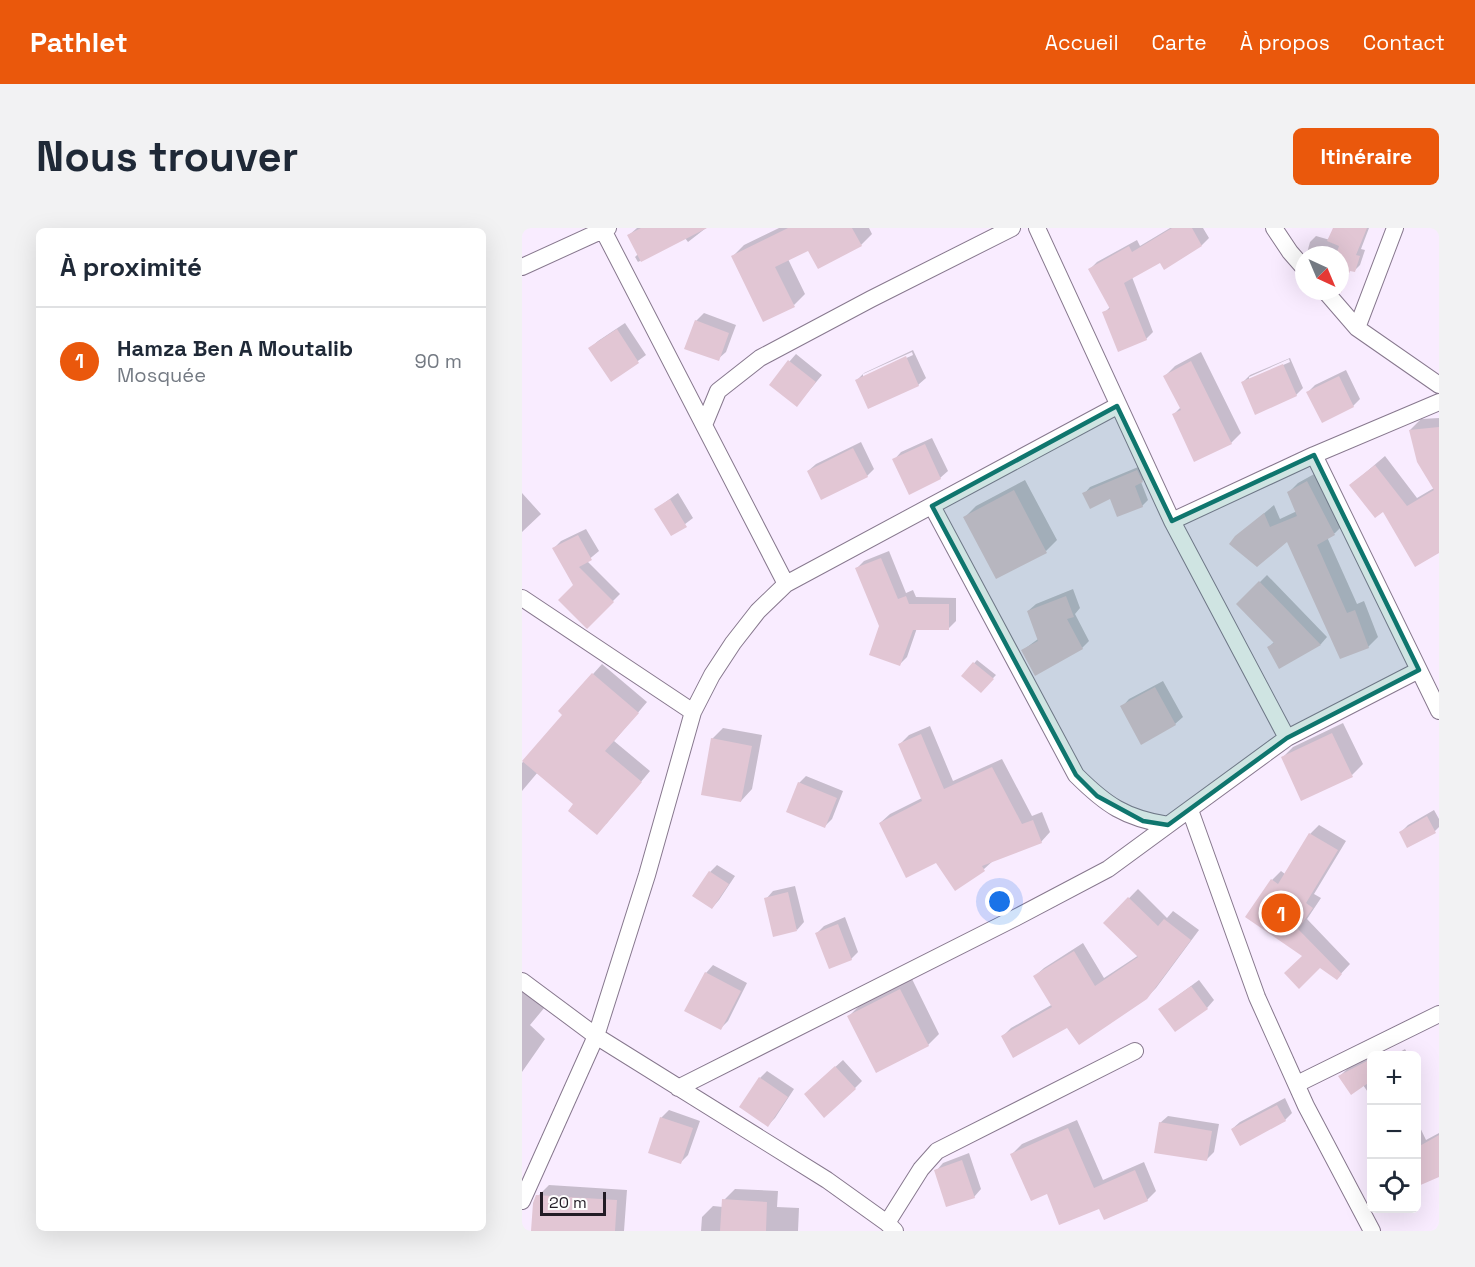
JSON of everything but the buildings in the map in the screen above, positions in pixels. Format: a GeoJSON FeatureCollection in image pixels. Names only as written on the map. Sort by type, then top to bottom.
{"type":"FeatureCollection","features":[{"type":"Feature","properties":{"kind":"street"},"geometry":{"type":"LineString","coordinates":[[704,425],[718,391],[760,358],[1012,228]]}},
{"type":"Feature","properties":{"kind":"street"},"geometry":{"type":"LineString","coordinates":[[1037,228],[1172,521],[1287,738]]}},
{"type":"Feature","properties":{"kind":"street"},"geometry":{"type":"LineString","coordinates":[[1274,228],[1295,258]]}},
{"type":"Feature","properties":{"kind":"street"},"geometry":{"type":"LineString","coordinates":[[1357,328],[1395,228]]}},
{"type":"Feature","properties":{"kind":"street"},"geometry":{"type":"LineString","coordinates":[[522,267],[605,229],[786,584]]}},
{"type":"Feature","properties":{"kind":"street"},"geometry":{"type":"LineString","coordinates":[[1333,300],[1357,328],[1439,386]]}},
{"type":"Feature","properties":{"kind":"street"},"geometry":{"type":"LineString","coordinates":[[1172,521],[1314,455],[1439,402]]}},
{"type":"Feature","properties":{"kind":"street"},"geometry":{"type":"LineString","coordinates":[[522,1201],[596,1036],[647,875],[693,712],[712,675],[733,643],[758,611],[786,584],[1118,406]]}},
{"type":"Feature","properties":{"kind":"street"},"geometry":{"type":"LineString","coordinates":[[1314,455],[1439,711]]}},
{"type":"Feature","properties":{"kind":"street"},"geometry":{"type":"LineString","coordinates":[[932,506],[1076,775],[1097,796],[1119,811],[1143,821],[1168,825]]}},
{"type":"Feature","properties":{"kind":"street"},"geometry":{"type":"LineString","coordinates":[[522,598],[693,712]]}},
{"type":"Feature","properties":{"kind":"street"},"geometry":{"type":"LineString","coordinates":[[678,1088],[1004,924],[1108,869],[1287,738],[1419,670]]}},
{"type":"Feature","properties":{"kind":"street"},"geometry":{"type":"LineString","coordinates":[[1190,810],[1257,997],[1297,1084],[1372,1231]]}},
{"type":"Feature","properties":{"kind":"street"},"geometry":{"type":"LineString","coordinates":[[522,981],[596,1036],[827,1180],[891,1227],[921,1169],[937,1151],[1136,1051]]}},
{"type":"Feature","properties":{"kind":"street"},"geometry":{"type":"LineString","coordinates":[[1297,1084],[1439,1014]]}},
{"type":"Feature","properties":{"kind":"highlighted area"},"geometry":{"type":"Polygon","coordinates":[[[1117,406],[1172,521],[1314,455],[1419,670],[1287,738],[1168,825],[1143,821],[1097,796],[1076,775],[932,506],[1117,406]]]}},
{"type":"Feature","properties":{"kind":"place","name":"Hamza Ben A Moutalib"},"geometry":{"type":"Point","coordinates":[1281,913]}}]}
